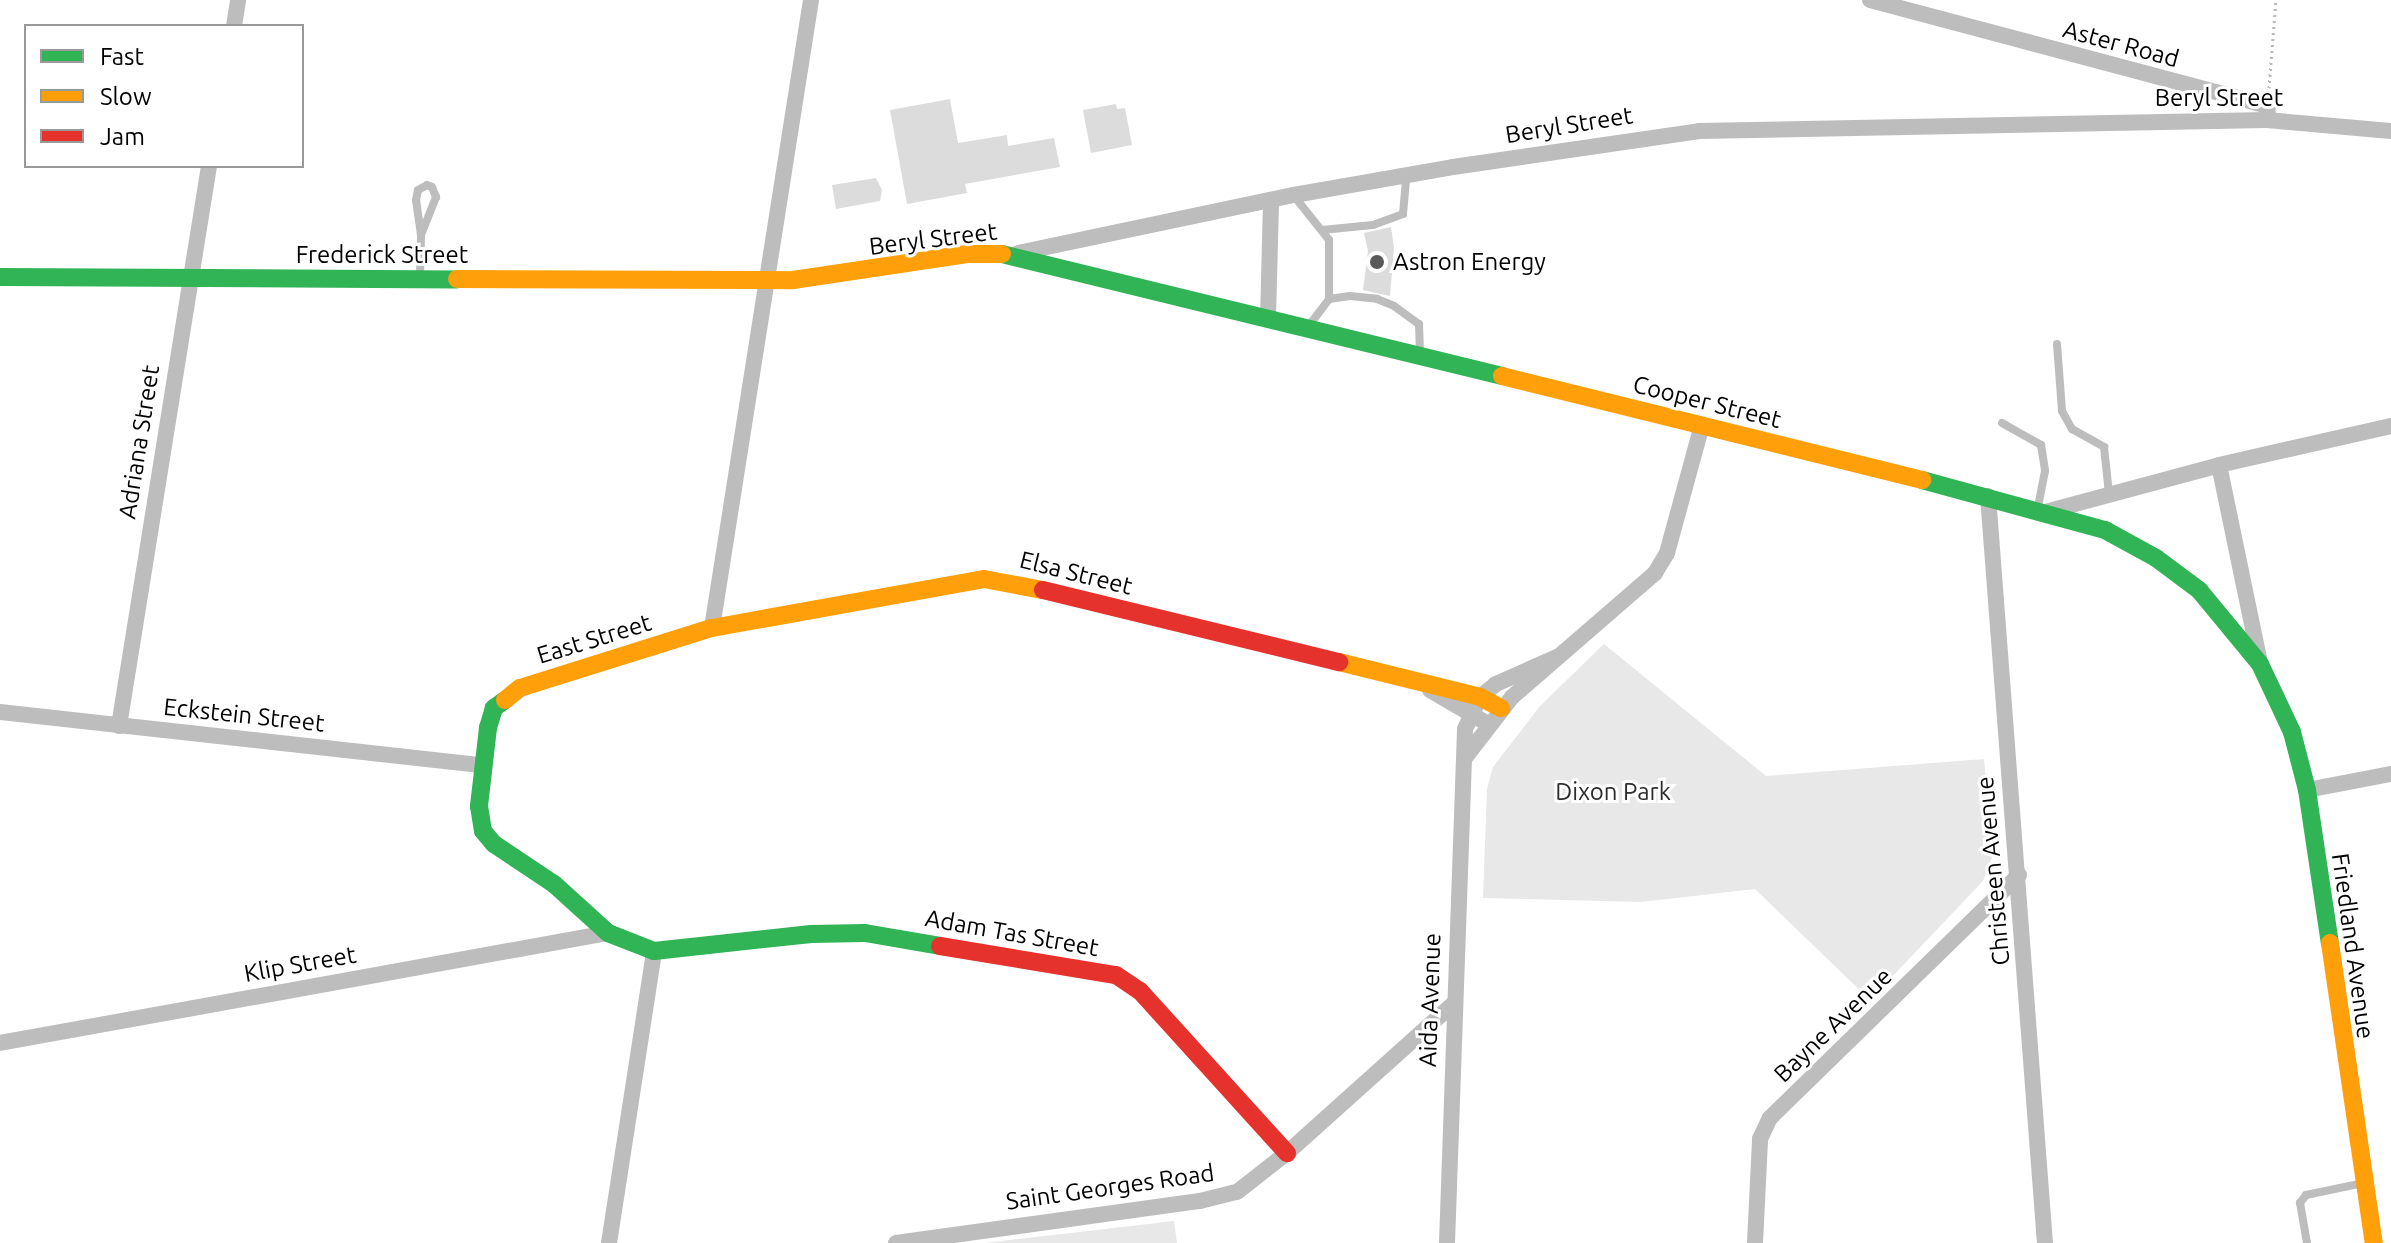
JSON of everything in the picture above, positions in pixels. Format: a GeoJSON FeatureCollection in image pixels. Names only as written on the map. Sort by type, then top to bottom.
{"type":"FeatureCollection","features":[{"type":"Feature","properties":{"kind":"main road","name":"Beryl Street"},"geometry":{"type":"LineString","coordinates":[[765,280],[835,276],[967,254],[1012,254]]}},
{"type":"Feature","properties":{"kind":"main road","name":"Cooper Street"},"geometry":{"type":"LineString","coordinates":[[1012,254],[2043,510]]}},
{"type":"Feature","properties":{"kind":"main road","name":"Frederick Street"},"geometry":{"type":"LineString","coordinates":[[0,277],[765,280]]}},
{"type":"Feature","properties":{"kind":"main road","name":"Friedland Avenue"},"geometry":{"type":"LineString","coordinates":[[2043,510],[2128,541],[2183,577],[2228,622],[2260,664],[2292,732],[2307,790],[2374,1243]]}},
{"type":"Feature","properties":{"kind":"main road","name":"Elsa Street"},"geometry":{"type":"LineString","coordinates":[[712,628],[954,582],[995,579],[1424,686],[1480,697],[1501,708]]}},
{"type":"Feature","properties":{"kind":"main road","name":"East Street"},"geometry":{"type":"LineString","coordinates":[[654,951],[608,933],[554,884],[503,850],[483,831],[479,806],[491,717],[510,693],[712,628]]}},
{"type":"Feature","properties":{"kind":"main road","name":"Adam Tas Street"},"geometry":{"type":"LineString","coordinates":[[654,951],[849,932],[1116,975],[1140,991],[1287,1153]]}},
{"type":"Feature","properties":{"kind":"street"},"geometry":{"type":"LineString","coordinates":[[234,24],[238,0]]}},
{"type":"Feature","properties":{"kind":"street"},"geometry":{"type":"LineString","coordinates":[[712,628],[811,0]]}},
{"type":"Feature","properties":{"kind":"street","name":"Aster Road"},"geometry":{"type":"LineString","coordinates":[[1870,0],[2268,113]]}},
{"type":"Feature","properties":{"kind":"street","name":"Beryl Street"},"geometry":{"type":"LineString","coordinates":[[1012,254],[1294,195],[1406,178],[1453,167],[1699,131],[2268,113],[2391,131]]}},
{"type":"Feature","properties":{"kind":"street","name":"Adriana Street"},"geometry":{"type":"LineString","coordinates":[[119,726],[209,168]]}},
{"type":"Feature","properties":{"kind":"street"},"geometry":{"type":"LineString","coordinates":[[1268,318],[1271,200]]}},
{"type":"Feature","properties":{"kind":"street","name":"Aida Avenue"},"geometry":{"type":"LineString","coordinates":[[1464,759],[1501,708],[1655,573],[1667,553],[1702,425]]}},
{"type":"Feature","properties":{"kind":"street","name":"Cooper Street"},"geometry":{"type":"LineString","coordinates":[[2043,510],[2219,465],[2391,426]]}},
{"type":"Feature","properties":{"kind":"street","name":"Friedland Avenue"},"geometry":{"type":"LineString","coordinates":[[2219,465],[2260,664]]}},
{"type":"Feature","properties":{"kind":"street","name":"Christeen Avenue"},"geometry":{"type":"LineString","coordinates":[[1988,496],[2045,1243]]}},
{"type":"Feature","properties":{"kind":"street","name":"Aida Avenue"},"geometry":{"type":"LineString","coordinates":[[1447,1243],[1464,759],[1469,715],[1480,697],[1509,677],[1557,657]]}},
{"type":"Feature","properties":{"kind":"street","name":"Elsa Street"},"geometry":{"type":"LineString","coordinates":[[1424,686],[1490,725]]}},
{"type":"Feature","properties":{"kind":"street","name":"Eckstein Street"},"geometry":{"type":"LineString","coordinates":[[0,712],[483,765]]}},
{"type":"Feature","properties":{"kind":"street"},"geometry":{"type":"LineString","coordinates":[[2307,790],[2391,774]]}},
{"type":"Feature","properties":{"kind":"street","name":"Bayne Avenue"},"geometry":{"type":"LineString","coordinates":[[1755,1243],[1760,1139],[1770,1118],[2019,875]]}},
{"type":"Feature","properties":{"kind":"street","name":"Klip Street"},"geometry":{"type":"LineString","coordinates":[[0,1043],[608,933]]}},
{"type":"Feature","properties":{"kind":"street"},"geometry":{"type":"LineString","coordinates":[[609,1243],[654,951]]}},
{"type":"Feature","properties":{"kind":"street","name":"Saint Georges Road"},"geometry":{"type":"LineString","coordinates":[[896,1243],[1237,1192],[1287,1153],[1454,1003]]}},
{"type":"Feature","properties":{"kind":"lane"},"geometry":{"type":"LineString","coordinates":[[1322,230],[1373,225],[1403,214],[1406,178]]}},
{"type":"Feature","properties":{"kind":"lane"},"geometry":{"type":"LineString","coordinates":[[420,279],[421,235],[417,195],[427,185],[432,187],[436,197],[421,235]]}},
{"type":"Feature","properties":{"kind":"lane"},"geometry":{"type":"LineString","coordinates":[[1294,195],[1322,230],[1331,252],[1329,299],[1307,328]]}},
{"type":"Feature","properties":{"kind":"lane"},"geometry":{"type":"LineString","coordinates":[[1329,299],[1350,296],[1394,306],[1419,324],[1420,355]]}},
{"type":"Feature","properties":{"kind":"lane"},"geometry":{"type":"LineString","coordinates":[[2057,344],[2062,411],[2072,429],[2104,447],[2109,494]]}},
{"type":"Feature","properties":{"kind":"lane"},"geometry":{"type":"LineString","coordinates":[[2002,423],[2041,445],[2045,471],[2043,510]]}},
{"type":"Feature","properties":{"kind":"lane"},"geometry":{"type":"LineString","coordinates":[[2307,1243],[2300,1203],[2306,1195],[2364,1183]]}},
{"type":"Feature","properties":{"kind":"path"},"geometry":{"type":"LineString","coordinates":[[2268,113],[2276,0]]}},
{"type":"Feature","properties":{"kind":"green space","name":"Dixon Park"},"geometry":{"type":"Polygon","coordinates":[[[1604,644],[1766,776],[1984,759],[1993,855],[1983,881],[1870,1000],[1755,889],[1641,902],[1483,898],[1487,789],[1493,767],[1540,706],[1604,644]]]}},
{"type":"Feature","properties":{"kind":"green space"},"geometry":{"type":"Polygon","coordinates":[[[1174,1221],[1177,1243],[984,1243],[1174,1221]]]}},
{"type":"Feature","properties":{"kind":"building"},"geometry":{"type":"Polygon","coordinates":[[[950,99],[958,143],[1007,135],[1008,146],[1054,138],[1060,167],[965,184],[967,193],[907,204],[890,110],[950,99]]]}},
{"type":"Feature","properties":{"kind":"building"},"geometry":{"type":"Polygon","coordinates":[[[1116,104],[1117,109],[1125,108],[1132,145],[1091,153],[1083,110],[1116,104]]]}},
{"type":"Feature","properties":{"kind":"building"},"geometry":{"type":"Polygon","coordinates":[[[876,178],[882,190],[880,201],[836,209],[832,185],[876,178]]]}},
{"type":"Feature","properties":{"kind":"building"},"geometry":{"type":"Polygon","coordinates":[[[1391,227],[1394,248],[1390,296],[1363,290],[1368,251],[1364,233],[1391,227]]]}},
{"type":"Feature","properties":{"kind":"traffic: fast"},"geometry":{"type":"LineString","coordinates":[[1002,254],[1502,376]]}},
{"type":"Feature","properties":{"kind":"traffic: fast"},"geometry":{"type":"LineString","coordinates":[[0,277],[457,279]]}},
{"type":"Feature","properties":{"kind":"traffic: fast"},"geometry":{"type":"LineString","coordinates":[[1922,480],[2105,530],[2156,558],[2199,590],[2260,664],[2292,732],[2307,790],[2330,943]]}},
{"type":"Feature","properties":{"kind":"traffic: fast"},"geometry":{"type":"LineString","coordinates":[[505,700],[494,708],[488,728],[479,806],[483,831],[494,844],[554,884],[608,933],[654,951],[811,934],[865,933],[940,946]]}},
{"type":"Feature","properties":{"kind":"traffic: slow"},"geometry":{"type":"LineString","coordinates":[[457,279],[793,280],[967,254],[1002,254]]}},
{"type":"Feature","properties":{"kind":"traffic: slow"},"geometry":{"type":"LineString","coordinates":[[1502,376],[1922,480]]}},
{"type":"Feature","properties":{"kind":"traffic: slow"},"geometry":{"type":"LineString","coordinates":[[505,700],[520,688],[712,628],[984,579],[1043,590]]}},
{"type":"Feature","properties":{"kind":"traffic: slow"},"geometry":{"type":"LineString","coordinates":[[1339,662],[1480,697],[1501,708]]}},
{"type":"Feature","properties":{"kind":"traffic: slow"},"geometry":{"type":"LineString","coordinates":[[2330,943],[2374,1243]]}},
{"type":"Feature","properties":{"kind":"traffic: jam"},"geometry":{"type":"LineString","coordinates":[[1043,590],[1339,662]]}},
{"type":"Feature","properties":{"kind":"traffic: jam"},"geometry":{"type":"LineString","coordinates":[[940,946],[1116,975],[1140,991],[1287,1153]]}},
{"type":"Feature","properties":{"kind":"place","name":"Astron Energy"},"geometry":{"type":"Point","coordinates":[1377,262]}}]}
